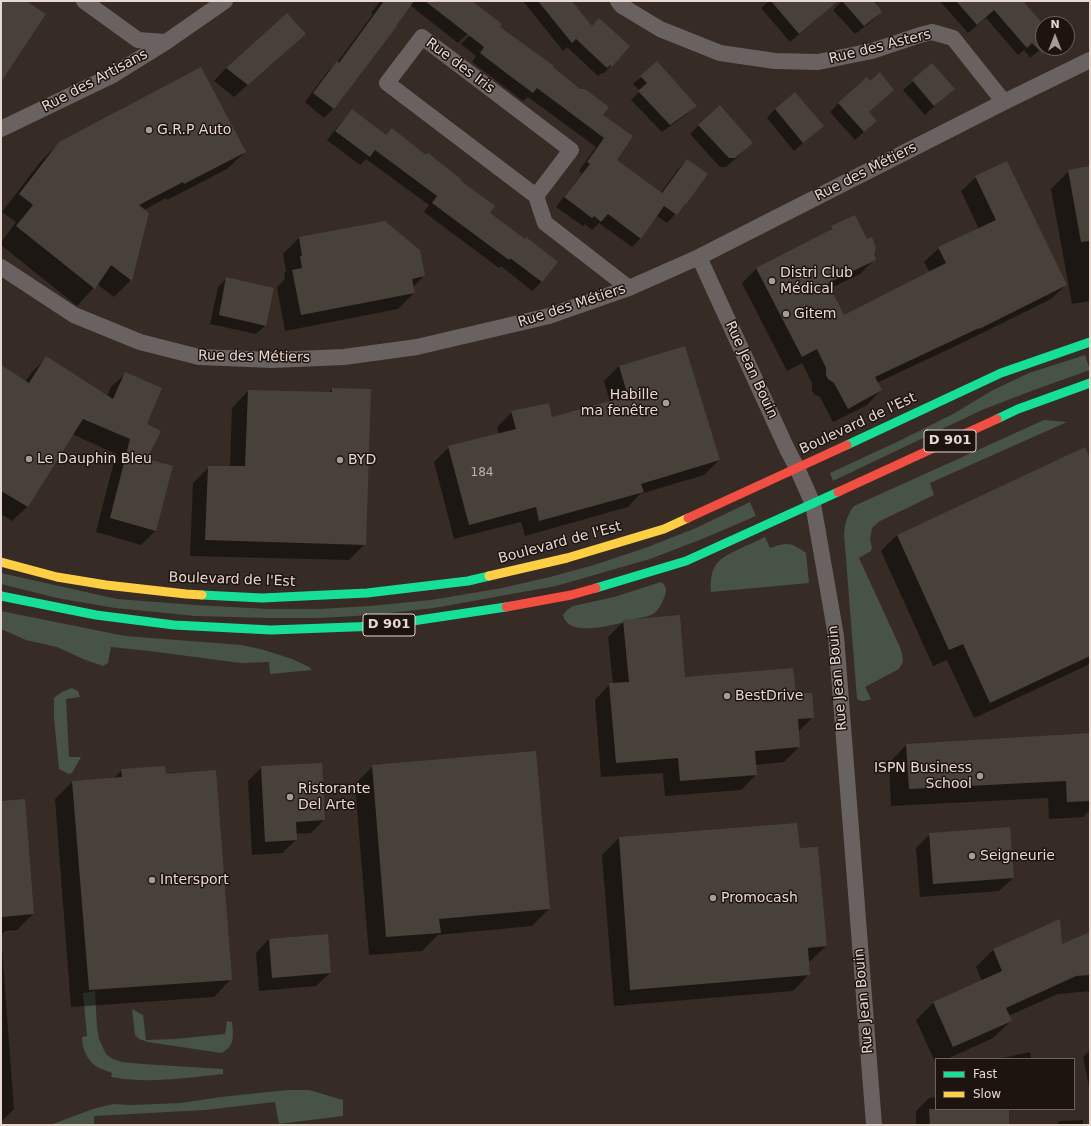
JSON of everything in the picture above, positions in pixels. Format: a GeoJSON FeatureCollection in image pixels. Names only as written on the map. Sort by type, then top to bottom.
{"type":"FeatureCollection","features":[{"type":"Feature","properties":{"kind":"main road","name":"Boulevard de l'Est"},"geometry":{"type":"LineString","coordinates":[[1,562],[57,577],[106,586],[186,594],[262,598],[382,592],[468,581],[567,558],[664,529],[1001,373],[1090,342]]}},
{"type":"Feature","properties":{"kind":"main road","name":"D 901"},"geometry":{"type":"LineString","coordinates":[[1,596],[96,615],[174,625],[271,630],[379,626],[485,612],[571,595],[686,561],[1018,409],[1090,383]]}},
{"type":"Feature","properties":{"kind":"street"},"geometry":{"type":"LineString","coordinates":[[84,1],[138,40],[166,42]]}},
{"type":"Feature","properties":{"kind":"street","name":"Rue des Artisans"},"geometry":{"type":"LineString","coordinates":[[1,129],[113,75],[166,42],[225,1]]}},
{"type":"Feature","properties":{"kind":"street","name":"Rue des Asters"},"geometry":{"type":"LineString","coordinates":[[618,1],[622,6],[660,29],[720,53],[775,61],[818,62],[872,51],[932,32],[953,38],[1004,102]]}},
{"type":"Feature","properties":{"kind":"street","name":"Rue des Iris"},"geometry":{"type":"LineString","coordinates":[[422,37],[571,150],[536,196],[387,83],[422,37]]}},
{"type":"Feature","properties":{"kind":"street","name":"Rue des Métiers"},"geometry":{"type":"LineString","coordinates":[[1,267],[74,315],[140,342],[199,357],[272,360],[344,357],[417,347],[549,316],[629,288],[699,257],[1090,60]]}},
{"type":"Feature","properties":{"kind":"street"},"geometry":{"type":"LineString","coordinates":[[536,196],[545,223],[629,288]]}},
{"type":"Feature","properties":{"kind":"street","name":"Rue Jean Bouin"},"geometry":{"type":"LineString","coordinates":[[699,257],[813,504],[836,636],[874,1125]]}},
{"type":"Feature","properties":{"kind":"green space"},"geometry":{"type":"Polygon","coordinates":[[[1085,355],[1090,370],[982,410],[833,481],[830,473],[953,414],[993,390],[1029,373],[1085,355]]]}},
{"type":"Feature","properties":{"kind":"green space"},"geometry":{"type":"Polygon","coordinates":[[[1044,420],[1067,422],[930,483],[934,495],[880,521],[872,528],[870,539],[872,548],[871,551],[859,558],[899,645],[903,662],[899,669],[865,687],[871,699],[860,701],[857,699],[844,534],[847,519],[852,509],[854,506],[1044,420]]]}},
{"type":"Feature","properties":{"kind":"green space"},"geometry":{"type":"Polygon","coordinates":[[[750,502],[756,516],[650,559],[556,586],[434,608],[372,615],[320,618],[195,616],[115,608],[57,598],[1,584],[1,573],[117,599],[269,609],[319,609],[431,600],[502,588],[594,565],[645,548],[696,528],[750,502]]]}},
{"type":"Feature","properties":{"kind":"green space"},"geometry":{"type":"Polygon","coordinates":[[[765,537],[770,548],[789,544],[806,553],[809,583],[711,592],[712,576],[718,562],[722,558],[765,537]]]}},
{"type":"Feature","properties":{"kind":"green space"},"geometry":{"type":"Polygon","coordinates":[[[661,582],[666,589],[665,596],[658,610],[649,616],[607,626],[584,628],[574,627],[567,623],[563,615],[573,606],[614,597],[661,582]]]}},
{"type":"Feature","properties":{"kind":"green space"},"geometry":{"type":"Polygon","coordinates":[[[1,611],[125,636],[242,645],[292,659],[312,670],[270,674],[269,662],[243,663],[111,647],[108,663],[103,666],[57,647],[26,640],[1,629],[1,611]]]}},
{"type":"Feature","properties":{"kind":"green space"},"geometry":{"type":"Polygon","coordinates":[[[72,688],[78,691],[80,697],[66,699],[69,757],[81,757],[72,773],[69,774],[59,769],[54,718],[54,698],[62,692],[72,688]]]}},
{"type":"Feature","properties":{"kind":"green space"},"geometry":{"type":"Polygon","coordinates":[[[95,991],[99,1039],[106,1054],[113,1059],[122,1062],[143,1064],[223,1069],[223,1074],[181,1079],[153,1080],[111,1077],[112,1073],[99,1068],[89,1059],[83,1046],[82,1037],[87,1036],[83,993],[95,991]]]}},
{"type":"Feature","properties":{"kind":"green space"},"geometry":{"type":"Polygon","coordinates":[[[132,1009],[143,1015],[146,1040],[225,1034],[227,1021],[232,1022],[233,1036],[231,1044],[221,1053],[148,1042],[139,1039],[135,1035],[132,1009]]]}},
{"type":"Feature","properties":{"kind":"green space"},"geometry":{"type":"Polygon","coordinates":[[[287,1090],[309,1090],[343,1100],[343,1116],[279,1124],[275,1102],[205,1110],[94,1116],[94,1125],[50,1125],[93,1109],[113,1104],[132,1105],[180,1103],[287,1090]]]}},
{"type":"Feature","properties":{"kind":"building"},"geometry":{"type":"Polygon","coordinates":[[[1,1],[26,1],[46,14],[1,82],[1,1]]]}},
{"type":"Feature","properties":{"kind":"building"},"geometry":{"type":"Polygon","coordinates":[[[384,1],[414,1],[397,26],[334,109],[313,93],[337,61],[339,63],[384,1]]]}},
{"type":"Feature","properties":{"kind":"building"},"geometry":{"type":"Polygon","coordinates":[[[425,1],[472,1],[502,24],[500,27],[554,66],[553,67],[580,89],[585,89],[609,107],[603,115],[633,136],[617,160],[662,193],[687,159],[708,174],[677,215],[664,206],[641,239],[608,214],[601,222],[594,216],[592,218],[564,197],[590,164],[587,162],[604,138],[537,88],[533,93],[506,73],[480,53],[484,47],[425,1]]]}},
{"type":"Feature","properties":{"kind":"building"},"geometry":{"type":"Polygon","coordinates":[[[538,1],[572,1],[592,26],[599,18],[630,46],[612,67],[610,65],[607,68],[576,39],[572,43],[538,1]]]}},
{"type":"Feature","properties":{"kind":"building"},"geometry":{"type":"Polygon","coordinates":[[[771,1],[838,1],[799,34],[771,1]]]}},
{"type":"Feature","properties":{"kind":"building"},"geometry":{"type":"Polygon","coordinates":[[[842,1],[874,1],[882,12],[864,26],[842,1]]]}},
{"type":"Feature","properties":{"kind":"building"},"geometry":{"type":"Polygon","coordinates":[[[956,1],[1023,1],[1036,16],[1035,46],[1032,43],[1027,48],[994,10],[977,25],[956,1]]]}},
{"type":"Feature","properties":{"kind":"building"},"geometry":{"type":"Polygon","coordinates":[[[287,13],[306,34],[248,85],[226,68],[287,13]]]}},
{"type":"Feature","properties":{"kind":"building"},"geometry":{"type":"Polygon","coordinates":[[[657,61],[697,106],[670,125],[638,91],[647,83],[640,76],[657,61]]]}},
{"type":"Feature","properties":{"kind":"building"},"geometry":{"type":"Polygon","coordinates":[[[932,63],[955,89],[934,106],[912,80],[932,63]]]}},
{"type":"Feature","properties":{"kind":"building"},"geometry":{"type":"Polygon","coordinates":[[[201,67],[246,152],[139,205],[149,213],[132,281],[111,265],[95,289],[16,226],[33,205],[19,194],[59,142],[201,67]]]}},
{"type":"Feature","properties":{"kind":"building"},"geometry":{"type":"Polygon","coordinates":[[[880,72],[894,90],[869,112],[877,121],[864,132],[838,103],[867,77],[870,81],[880,72]]]}},
{"type":"Feature","properties":{"kind":"building"},"geometry":{"type":"Polygon","coordinates":[[[795,92],[824,126],[803,143],[775,109],[795,92]]]}},
{"type":"Feature","properties":{"kind":"building"},"geometry":{"type":"Polygon","coordinates":[[[720,105],[753,143],[735,158],[729,158],[698,125],[720,105]]]}},
{"type":"Feature","properties":{"kind":"building"},"geometry":{"type":"Polygon","coordinates":[[[352,109],[386,135],[392,128],[426,155],[428,153],[462,180],[461,181],[495,206],[490,213],[525,239],[526,237],[558,262],[542,282],[510,258],[509,260],[432,203],[437,196],[375,150],[370,157],[335,131],[352,109]]]}},
{"type":"Feature","properties":{"kind":"building"},"geometry":{"type":"Polygon","coordinates":[[[1007,161],[1067,285],[979,329],[875,377],[882,390],[848,409],[834,383],[828,379],[826,375],[826,368],[817,349],[802,357],[756,268],[832,229],[831,226],[855,215],[867,239],[872,237],[876,248],[874,254],[876,260],[828,283],[844,315],[946,263],[938,247],[996,220],[975,176],[1007,161]]]}},
{"type":"Feature","properties":{"kind":"building"},"geometry":{"type":"Polygon","coordinates":[[[1090,166],[1090,241],[1081,242],[1068,170],[1090,166]]]}},
{"type":"Feature","properties":{"kind":"building"},"geometry":{"type":"Polygon","coordinates":[[[385,221],[420,250],[425,276],[412,279],[415,293],[301,315],[292,270],[302,268],[299,237],[385,221]]]}},
{"type":"Feature","properties":{"kind":"building"},"geometry":{"type":"Polygon","coordinates":[[[226,277],[274,288],[266,326],[219,315],[226,277]]]}},
{"type":"Feature","properties":{"kind":"building"},"geometry":{"type":"Polygon","coordinates":[[[685,346],[720,460],[641,484],[644,492],[539,521],[536,507],[469,525],[448,446],[516,429],[511,411],[549,403],[552,417],[628,396],[619,366],[685,346]]]}},
{"type":"Feature","properties":{"kind":"building"},"geometry":{"type":"Polygon","coordinates":[[[46,356],[113,399],[125,372],[162,388],[147,424],[161,431],[147,459],[173,466],[156,531],[110,518],[130,439],[83,419],[28,507],[1,491],[1,365],[29,383],[46,356]]]}},
{"type":"Feature","properties":{"kind":"building"},"geometry":{"type":"Polygon","coordinates":[[[332,388],[371,389],[366,545],[205,540],[208,466],[245,466],[248,390],[332,392],[332,388]]]}},
{"type":"Feature","properties":{"kind":"building"},"geometry":{"type":"Polygon","coordinates":[[[1085,447],[1090,458],[1090,656],[990,703],[963,644],[949,650],[897,535],[1085,447]]]}},
{"type":"Feature","properties":{"kind":"building"},"geometry":{"type":"Polygon","coordinates":[[[680,615],[685,677],[793,668],[796,693],[812,693],[814,718],[798,719],[800,747],[755,751],[757,775],[680,781],[678,758],[616,763],[609,683],[629,682],[623,620],[680,615]]]}},
{"type":"Feature","properties":{"kind":"building","name":"ISPN Business School"},"geometry":{"type":"Polygon","coordinates":[[[1090,733],[1090,801],[1067,802],[1066,781],[909,789],[906,744],[1090,733]]]}},
{"type":"Feature","properties":{"kind":"building"},"geometry":{"type":"Polygon","coordinates":[[[536,751],[550,909],[439,919],[441,933],[386,937],[372,765],[536,751]]]}},
{"type":"Feature","properties":{"kind":"building","name":"Ristorante Del Arte"},"geometry":{"type":"Polygon","coordinates":[[[322,763],[325,820],[296,822],[297,840],[265,842],[261,766],[322,763]]]}},
{"type":"Feature","properties":{"kind":"building","name":"Intersport"},"geometry":{"type":"Polygon","coordinates":[[[165,766],[166,774],[216,770],[232,980],[89,990],[72,781],[122,777],[121,769],[165,766]]]}},
{"type":"Feature","properties":{"kind":"building"},"geometry":{"type":"Polygon","coordinates":[[[25,799],[34,914],[1,917],[1,801],[25,799]]]}},
{"type":"Feature","properties":{"kind":"building","name":"Promocash"},"geometry":{"type":"Polygon","coordinates":[[[797,823],[800,848],[818,847],[827,946],[808,948],[810,975],[630,990],[619,837],[797,823]]]}},
{"type":"Feature","properties":{"kind":"building","name":"Seigneurie"},"geometry":{"type":"Polygon","coordinates":[[[1010,827],[1014,878],[933,884],[929,833],[1010,827]]]}},
{"type":"Feature","properties":{"kind":"building"},"geometry":{"type":"Polygon","coordinates":[[[1060,919],[1062,944],[1090,932],[1090,975],[1076,976],[1006,1008],[1012,1021],[953,1047],[933,1002],[1002,971],[993,949],[1060,919]]]}},
{"type":"Feature","properties":{"kind":"building"},"geometry":{"type":"Polygon","coordinates":[[[328,934],[331,973],[272,978],[269,939],[328,934]]]}},
{"type":"Feature","properties":{"kind":"building"},"geometry":{"type":"Polygon","coordinates":[[[929,1109],[1009,1110],[1009,1125],[930,1125],[929,1109]]]}},
{"type":"Feature","properties":{"kind":"traffic: fast"},"geometry":{"type":"LineString","coordinates":[[847,445],[1001,373],[1090,342]]}},
{"type":"Feature","properties":{"kind":"traffic: fast"},"geometry":{"type":"LineString","coordinates":[[997,419],[1018,409],[1090,383]]}},
{"type":"Feature","properties":{"kind":"traffic: fast"},"geometry":{"type":"LineString","coordinates":[[596,588],[686,561],[838,492]]}},
{"type":"Feature","properties":{"kind":"traffic: fast"},"geometry":{"type":"LineString","coordinates":[[202,595],[262,598],[367,593],[468,581],[489,576]]}},
{"type":"Feature","properties":{"kind":"traffic: fast"},"geometry":{"type":"LineString","coordinates":[[1,596],[96,615],[174,625],[271,630],[379,626],[506,607]]}},
{"type":"Feature","properties":{"kind":"traffic: slow"},"geometry":{"type":"LineString","coordinates":[[489,576],[567,558],[664,529],[688,518]]}},
{"type":"Feature","properties":{"kind":"traffic: slow"},"geometry":{"type":"LineString","coordinates":[[1,562],[57,577],[106,585],[202,595]]}},
{"type":"Feature","properties":{"kind":"traffic: jam"},"geometry":{"type":"LineString","coordinates":[[838,492],[997,419]]}},
{"type":"Feature","properties":{"kind":"traffic: jam"},"geometry":{"type":"LineString","coordinates":[[688,518],[847,445]]}},
{"type":"Feature","properties":{"kind":"traffic: jam"},"geometry":{"type":"LineString","coordinates":[[506,607],[571,595],[596,588]]}},
{"type":"Feature","properties":{"kind":"place","name":"G.R.P Auto"},"geometry":{"type":"Point","coordinates":[149,130]}},
{"type":"Feature","properties":{"kind":"place","name":"Distri Club Médical"},"geometry":{"type":"Point","coordinates":[772,281]}},
{"type":"Feature","properties":{"kind":"place","name":"Gitem"},"geometry":{"type":"Point","coordinates":[786,314]}},
{"type":"Feature","properties":{"kind":"place","name":"Habille ma fenêtre"},"geometry":{"type":"Point","coordinates":[666,403]}},
{"type":"Feature","properties":{"kind":"place","name":"Le Dauphin Bleu"},"geometry":{"type":"Point","coordinates":[29,459]}},
{"type":"Feature","properties":{"kind":"place","name":"BYD"},"geometry":{"type":"Point","coordinates":[340,460]}},
{"type":"Feature","properties":{"kind":"place","name":"BestDrive"},"geometry":{"type":"Point","coordinates":[727,696]}},
{"type":"Feature","properties":{"kind":"place","name":"ISPN Business School"},"geometry":{"type":"Point","coordinates":[980,776]}},
{"type":"Feature","properties":{"kind":"place","name":"Ristorante Del Arte"},"geometry":{"type":"Point","coordinates":[290,797]}},
{"type":"Feature","properties":{"kind":"place","name":"Seigneurie"},"geometry":{"type":"Point","coordinates":[972,856]}},
{"type":"Feature","properties":{"kind":"place","name":"Intersport"},"geometry":{"type":"Point","coordinates":[152,880]}},
{"type":"Feature","properties":{"kind":"place","name":"Promocash"},"geometry":{"type":"Point","coordinates":[713,898]}}]}
